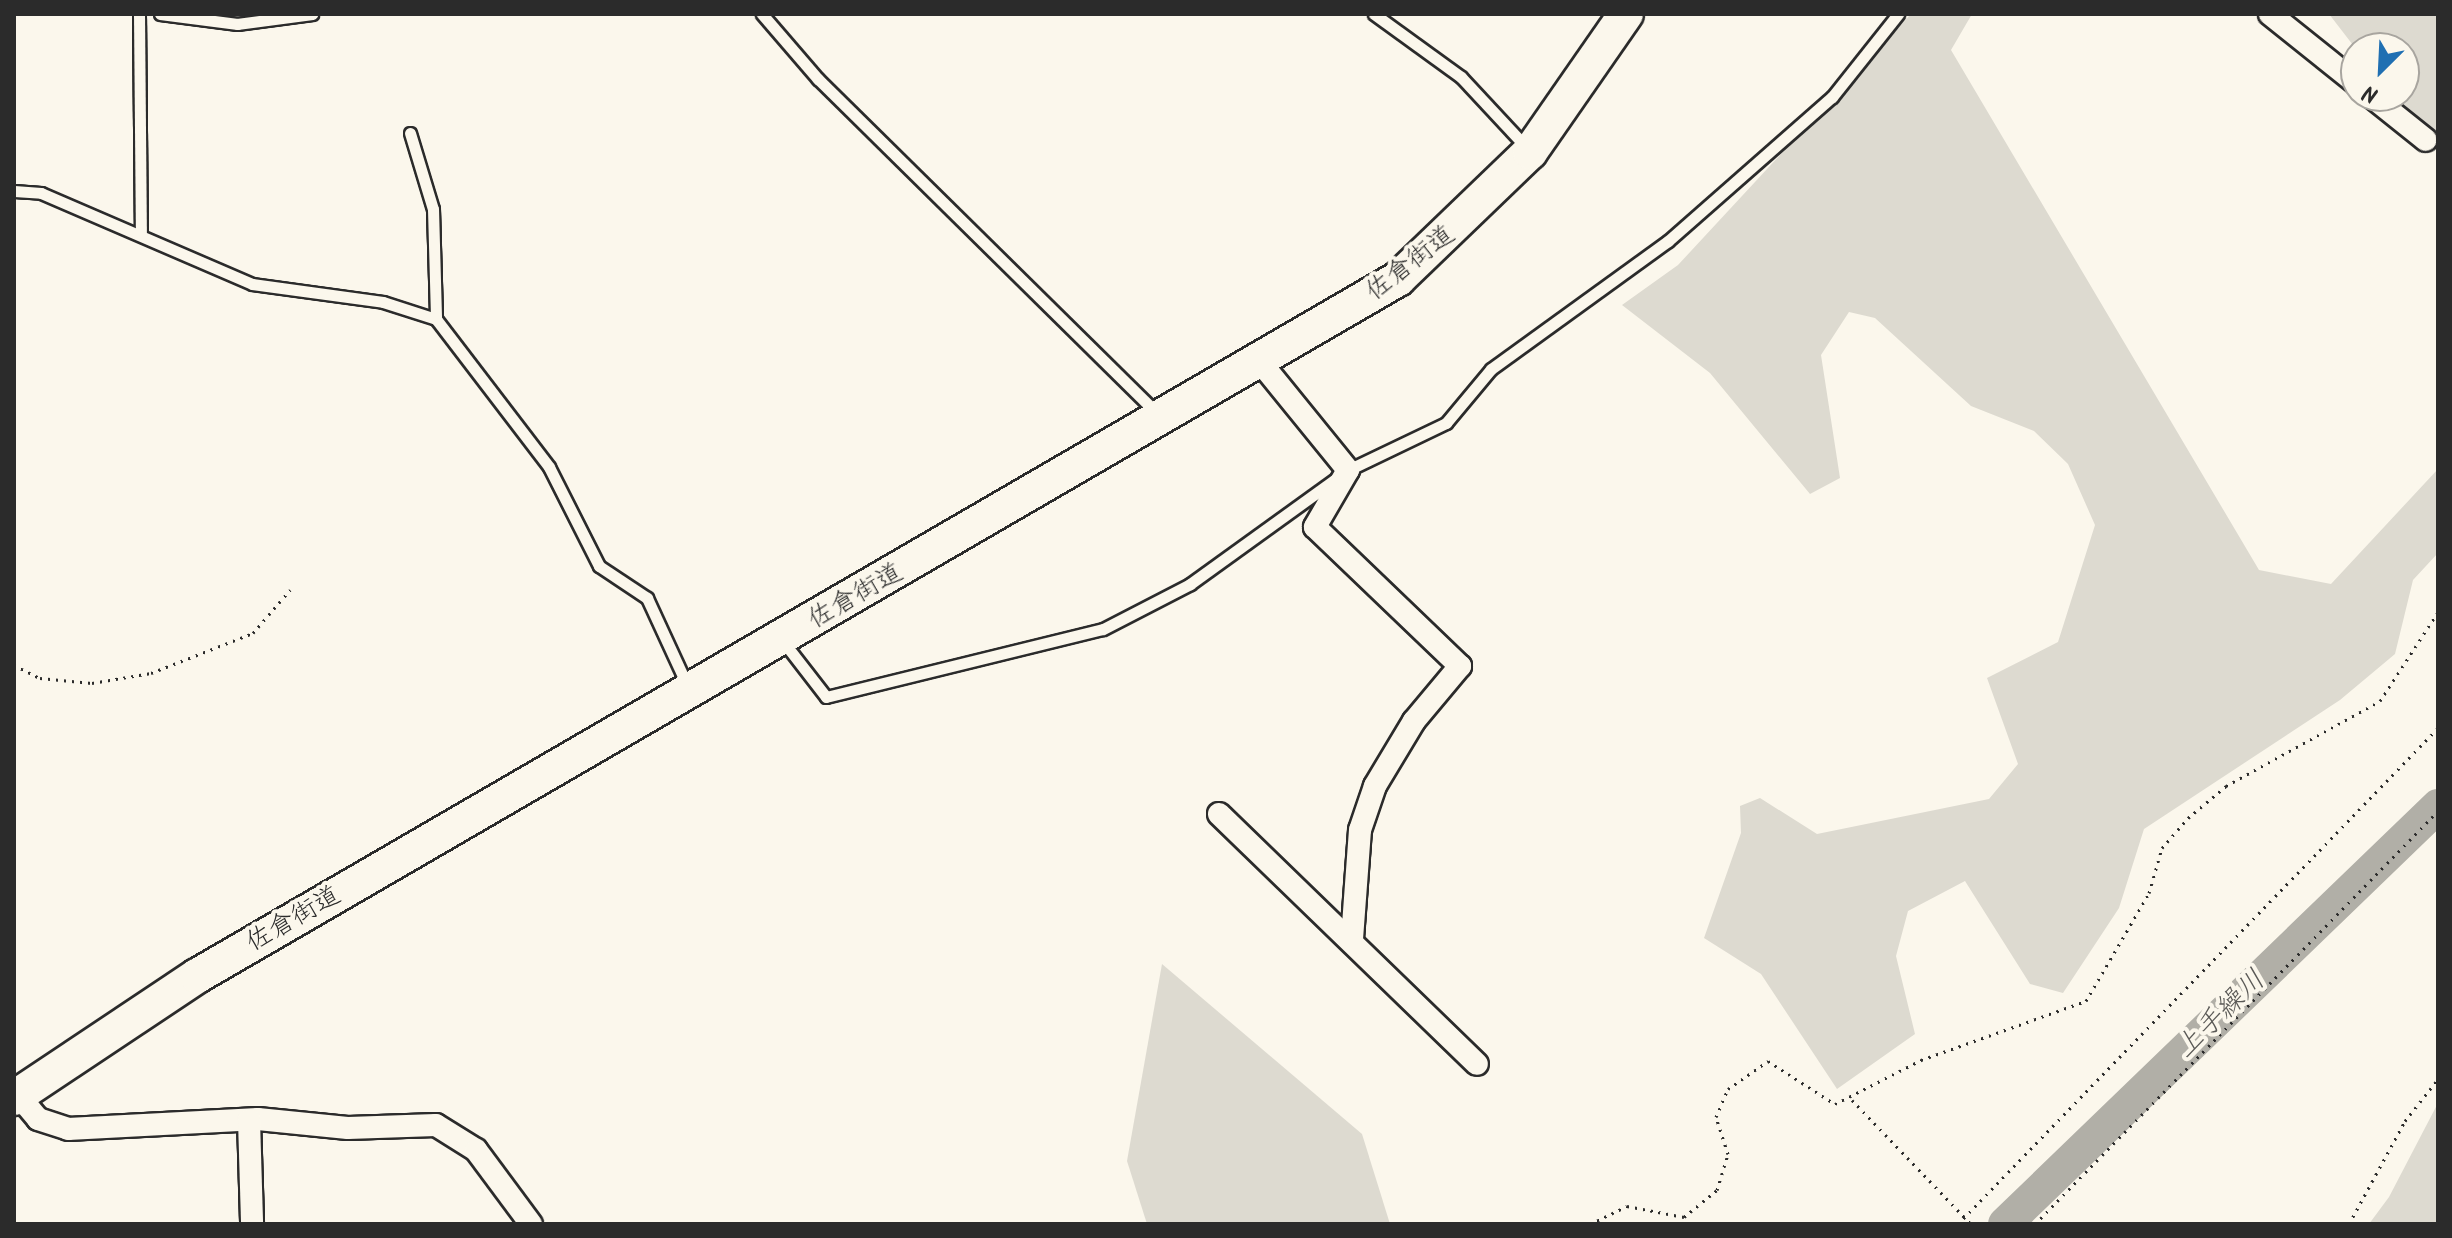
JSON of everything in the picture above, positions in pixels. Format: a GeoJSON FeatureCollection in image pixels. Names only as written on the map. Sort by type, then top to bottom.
{"type":"FeatureCollection","features":[{"type":"Feature","properties":{"kind":"main road","name":"佐倉街道"},"geometry":{"type":"LineString","coordinates":[[16,1096],[197,976],[1164,420],[1398,279],[1530,152],[1626,14]]}},
{"type":"Feature","properties":{"kind":"street"},"geometry":{"type":"LineString","coordinates":[[2270,14],[2340,70]]}},
{"type":"Feature","properties":{"kind":"street"},"geometry":{"type":"LineString","coordinates":[[2391,112],[2426,140]]}},
{"type":"Feature","properties":{"kind":"street"},"geometry":{"type":"LineString","coordinates":[[1261,363],[1348,470],[1315,527],[1460,666],[1414,721],[1375,786],[1360,830],[1352,939]]}},
{"type":"Feature","properties":{"kind":"street"},"geometry":{"type":"LineString","coordinates":[[1219,814],[1352,939],[1477,1064]]}},
{"type":"Feature","properties":{"kind":"street"},"geometry":{"type":"LineString","coordinates":[[16,1096],[38,1119],[68,1129],[249,1120],[436,1125],[476,1150],[531,1224]]}},
{"type":"Feature","properties":{"kind":"street"},"geometry":{"type":"LineString","coordinates":[[249,1120],[252,1224]]}},
{"type":"Feature","properties":{"kind":"lane"},"geometry":{"type":"LineString","coordinates":[[139,14],[141,234]]}},
{"type":"Feature","properties":{"kind":"lane"},"geometry":{"type":"LineString","coordinates":[[160,14],[237,24],[312,14]]}},
{"type":"Feature","properties":{"kind":"lane"},"geometry":{"type":"LineString","coordinates":[[762,14],[818,79],[1164,420]]}},
{"type":"Feature","properties":{"kind":"lane"},"geometry":{"type":"LineString","coordinates":[[1374,14],[1461,77],[1530,152]]}},
{"type":"Feature","properties":{"kind":"lane"},"geometry":{"type":"LineString","coordinates":[[781,639],[826,697],[1103,629],[1190,584],[1348,470],[1446,423],[1491,369],[1668,241],[1832,97],[1898,14]]}},
{"type":"Feature","properties":{"kind":"lane"},"geometry":{"type":"LineString","coordinates":[[410,133],[431,197],[436,319]]}},
{"type":"Feature","properties":{"kind":"lane"},"geometry":{"type":"LineString","coordinates":[[14,191],[41,193],[252,284],[383,302],[436,319],[549,467],[599,566],[647,598],[689,692]]}},
{"type":"Feature","properties":{"kind":"path"},"geometry":{"type":"LineString","coordinates":[[14,665],[40,678],[92,683],[151,673],[253,633],[290,590]]}},
{"type":"Feature","properties":{"kind":"path"},"geometry":{"type":"LineString","coordinates":[[1590,1224],[1627,1206],[1684,1217],[1717,1190],[1728,1154],[1716,1117],[1728,1089],[1768,1061],[1835,1104],[1921,1060],[2086,1001],[2149,893],[2162,848],[2188,818],[2226,786],[2380,701],[2438,612]]}},
{"type":"Feature","properties":{"kind":"path"},"geometry":{"type":"LineString","coordinates":[[1958,1224],[2438,728]]}},
{"type":"Feature","properties":{"kind":"path"},"geometry":{"type":"LineString","coordinates":[[2035,1224],[2438,811]]}},
{"type":"Feature","properties":{"kind":"path"},"geometry":{"type":"LineString","coordinates":[[2349,1224],[2405,1121],[2438,1079]]}},
{"type":"Feature","properties":{"kind":"path"},"geometry":{"type":"LineString","coordinates":[[1851,1098],[1971,1223]]}},
{"type":"Feature","properties":{"kind":"shaded area"},"geometry":{"type":"Polygon","coordinates":[[[1911,14],[1972,14],[1951,50],[2259,570],[2331,584],[2438,469],[2438,553],[2413,580],[2395,654],[2340,700],[2144,829],[2119,908],[2063,993],[2030,984],[1965,881],[1908,911],[1896,956],[1915,1034],[1837,1089],[1761,974],[1704,938],[1741,833],[1740,806],[1760,798],[1817,834],[1989,799],[2018,764],[1987,678],[2058,642],[2095,525],[2068,464],[2034,431],[1971,406],[1875,318],[1849,312],[1821,355],[1840,478],[1810,494],[1710,373],[1622,305],[1678,265],[1911,14]]]}},
{"type":"Feature","properties":{"kind":"shaded area"},"geometry":{"type":"Polygon","coordinates":[[[2329,14],[2438,14],[2438,153],[2406,112],[2420,112],[2420,32],[2343,32],[2329,14]]]}},
{"type":"Feature","properties":{"kind":"shaded area"},"geometry":{"type":"Polygon","coordinates":[[[1162,964],[1362,1134],[1390,1224],[1147,1224],[1127,1161],[1162,964]]]}},
{"type":"Feature","properties":{"kind":"shaded area"},"geometry":{"type":"Polygon","coordinates":[[[2438,1103],[2438,1224],[2369,1224],[2389,1197],[2438,1103]]]}},
{"type":"Feature","properties":{"kind":"waterway","name":"上手繰川"},"geometry":{"type":"LineString","coordinates":[[2005,1224],[2438,806]]}}]}
